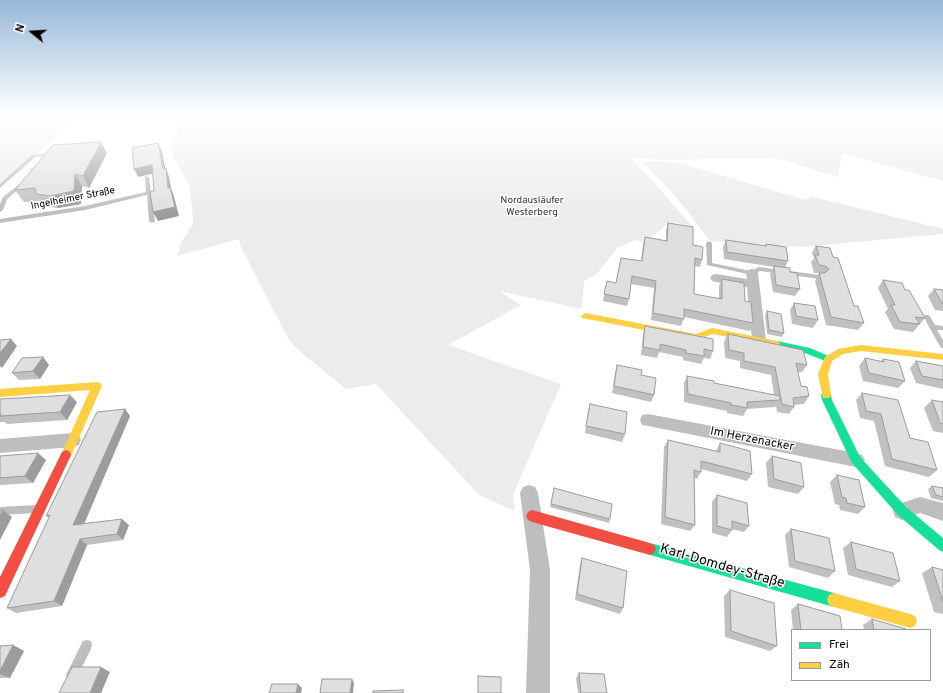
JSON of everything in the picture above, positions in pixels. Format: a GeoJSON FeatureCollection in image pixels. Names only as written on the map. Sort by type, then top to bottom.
{"type":"FeatureCollection","features":[{"type":"Feature","properties":{"kind":"street"},"geometry":{"type":"LineString","coordinates":[[716,278],[752,278],[759,340]]}},
{"type":"Feature","properties":{"kind":"street"},"geometry":{"type":"LineString","coordinates":[[585,316],[696,336],[712,331],[807,350],[828,359]]}},
{"type":"Feature","properties":{"kind":"street"},"geometry":{"type":"LineString","coordinates":[[943,357],[861,348],[841,351],[828,359],[822,374],[827,400],[856,460],[902,511],[943,546]]}},
{"type":"Feature","properties":{"kind":"street"},"geometry":{"type":"LineString","coordinates":[[0,392],[97,386],[73,440],[0,591]]}},
{"type":"Feature","properties":{"kind":"street","name":"Im Herzenacker"},"geometry":{"type":"LineString","coordinates":[[648,420],[856,460]]}},
{"type":"Feature","properties":{"kind":"street"},"geometry":{"type":"LineString","coordinates":[[0,446],[73,440]]}},
{"type":"Feature","properties":{"kind":"street"},"geometry":{"type":"LineString","coordinates":[[529,493],[540,570],[538,693]]}},
{"type":"Feature","properties":{"kind":"street"},"geometry":{"type":"LineString","coordinates":[[902,511],[920,505],[943,512]]}},
{"type":"Feature","properties":{"kind":"street","name":"Karl-Domdey-Straße"},"geometry":{"type":"LineString","coordinates":[[532,516],[910,621]]}},
{"type":"Feature","properties":{"kind":"lane"},"geometry":{"type":"LineString","coordinates":[[0,187],[34,156],[57,154]]}},
{"type":"Feature","properties":{"kind":"lane"},"geometry":{"type":"LineString","coordinates":[[147,177],[152,221]]}},
{"type":"Feature","properties":{"kind":"lane"},"geometry":{"type":"LineString","coordinates":[[0,210],[5,198],[27,180]]}},
{"type":"Feature","properties":{"kind":"lane","name":"Ingelheimer Straße"},"geometry":{"type":"LineString","coordinates":[[0,222],[85,208],[149,193]]}},
{"type":"Feature","properties":{"kind":"lane"},"geometry":{"type":"LineString","coordinates":[[708,243],[709,264],[752,278],[759,269],[820,277]]}},
{"type":"Feature","properties":{"kind":"lane"},"geometry":{"type":"LineString","coordinates":[[927,317],[943,346]]}},
{"type":"Feature","properties":{"kind":"lane"},"geometry":{"type":"LineString","coordinates":[[932,327],[943,328]]}},
{"type":"Feature","properties":{"kind":"lane"},"geometry":{"type":"LineString","coordinates":[[0,511],[40,508]]}},
{"type":"Feature","properties":{"kind":"lane"},"geometry":{"type":"LineString","coordinates":[[0,569],[11,568]]}},
{"type":"Feature","properties":{"kind":"lane"},"geometry":{"type":"LineString","coordinates":[[67,686],[87,645]]}},
{"type":"Feature","properties":{"kind":"green space"},"geometry":{"type":"Polygon","coordinates":[[[0,148],[43,148],[0,187],[0,148]]]}},
{"type":"Feature","properties":{"kind":"green space","name":"Nordausläufer Westerberg"},"geometry":{"type":"Polygon","coordinates":[[[170,148],[943,148],[943,181],[842,153],[838,177],[777,158],[659,160],[631,157],[692,226],[670,222],[645,242],[634,240],[621,247],[619,246],[596,275],[584,281],[582,309],[499,291],[521,305],[448,345],[561,384],[513,495],[515,511],[479,495],[376,384],[346,389],[297,349],[289,340],[241,247],[239,239],[177,256],[181,243],[193,224],[190,187],[170,148]]]}},
{"type":"Feature","properties":{"kind":"green space"},"geometry":{"type":"Polygon","coordinates":[[[657,161],[680,163],[806,200],[810,196],[943,229],[943,234],[801,247],[710,241],[669,189],[641,162],[657,161]]]}},
{"type":"Feature","properties":{"kind":"building"},"geometry":{"type":"Polygon","coordinates":[[[50,148],[98,148],[83,176],[75,174],[74,191],[50,196],[36,194],[35,188],[15,190],[50,148]]]}},
{"type":"Feature","properties":{"kind":"building"},"geometry":{"type":"Polygon","coordinates":[[[132,148],[159,148],[163,169],[166,168],[168,188],[170,187],[175,207],[153,212],[150,192],[154,191],[152,165],[134,169],[132,148]]]}},
{"type":"Feature","properties":{"kind":"building"},"geometry":{"type":"Polygon","coordinates":[[[668,223],[693,227],[693,245],[703,247],[702,260],[695,258],[694,294],[722,299],[722,279],[744,283],[745,301],[751,302],[753,323],[684,309],[684,319],[653,313],[656,281],[632,276],[629,299],[604,294],[607,281],[616,283],[621,258],[642,261],[645,237],[667,241],[668,223]]]}},
{"type":"Feature","properties":{"kind":"building"},"geometry":{"type":"Polygon","coordinates":[[[726,240],[766,246],[766,244],[786,247],[788,261],[727,252],[726,240]]]}},
{"type":"Feature","properties":{"kind":"building"},"geometry":{"type":"Polygon","coordinates":[[[816,246],[830,248],[833,257],[838,258],[854,306],[858,306],[864,323],[831,317],[819,273],[825,273],[829,269],[825,266],[819,265],[815,255],[819,255],[816,246]]]}},
{"type":"Feature","properties":{"kind":"building"},"geometry":{"type":"Polygon","coordinates":[[[774,266],[790,268],[790,272],[797,273],[800,289],[776,285],[774,266]]]}},
{"type":"Feature","properties":{"kind":"building"},"geometry":{"type":"Polygon","coordinates":[[[883,280],[902,283],[905,290],[909,290],[925,318],[915,317],[920,324],[900,322],[891,305],[895,305],[883,280]]]}},
{"type":"Feature","properties":{"kind":"building"},"geometry":{"type":"Polygon","coordinates":[[[934,289],[943,290],[943,303],[942,303],[934,289]]]}},
{"type":"Feature","properties":{"kind":"building"},"geometry":{"type":"Polygon","coordinates":[[[794,303],[815,306],[818,320],[796,316],[794,303]]]}},
{"type":"Feature","properties":{"kind":"building"},"geometry":{"type":"Polygon","coordinates":[[[767,311],[781,314],[784,333],[769,330],[767,311]]]}},
{"type":"Feature","properties":{"kind":"building"},"geometry":{"type":"Polygon","coordinates":[[[645,326],[713,339],[713,351],[704,349],[704,356],[686,353],[686,350],[660,344],[660,350],[643,347],[645,326]]]}},
{"type":"Feature","properties":{"kind":"building"},"geometry":{"type":"Polygon","coordinates":[[[728,334],[803,350],[807,365],[796,363],[801,386],[807,387],[809,396],[793,398],[794,407],[782,404],[775,367],[744,361],[744,353],[729,350],[728,334]]]}},
{"type":"Feature","properties":{"kind":"building"},"geometry":{"type":"Polygon","coordinates":[[[11,339],[0,353],[0,340],[11,339]]]}},
{"type":"Feature","properties":{"kind":"building"},"geometry":{"type":"Polygon","coordinates":[[[43,357],[33,371],[12,373],[22,358],[43,357]]]}},
{"type":"Feature","properties":{"kind":"building"},"geometry":{"type":"Polygon","coordinates":[[[865,358],[884,362],[883,359],[899,362],[905,381],[869,373],[865,358]]]}},
{"type":"Feature","properties":{"kind":"building"},"geometry":{"type":"Polygon","coordinates":[[[916,361],[943,366],[943,380],[922,376],[916,361]]]}},
{"type":"Feature","properties":{"kind":"building"},"geometry":{"type":"Polygon","coordinates":[[[617,365],[642,370],[641,375],[656,378],[654,395],[614,386],[617,365]]]}},
{"type":"Feature","properties":{"kind":"building"},"geometry":{"type":"Polygon","coordinates":[[[687,376],[780,396],[780,400],[747,402],[747,408],[688,394],[687,376]]]}},
{"type":"Feature","properties":{"kind":"building"},"geometry":{"type":"Polygon","coordinates":[[[862,393],[898,400],[910,438],[928,442],[937,470],[892,459],[881,414],[866,411],[862,393]]]}},
{"type":"Feature","properties":{"kind":"building"},"geometry":{"type":"Polygon","coordinates":[[[70,395],[60,412],[0,416],[0,399],[70,395]]]}},
{"type":"Feature","properties":{"kind":"building"},"geometry":{"type":"Polygon","coordinates":[[[932,400],[943,402],[943,424],[940,423],[932,400]]]}},
{"type":"Feature","properties":{"kind":"building"},"geometry":{"type":"Polygon","coordinates":[[[590,404],[627,412],[625,434],[586,426],[590,404]]]}},
{"type":"Feature","properties":{"kind":"building"},"geometry":{"type":"Polygon","coordinates":[[[125,409],[73,525],[122,519],[117,534],[80,539],[54,601],[7,608],[50,515],[46,516],[97,412],[125,409]]]}},
{"type":"Feature","properties":{"kind":"building"},"geometry":{"type":"Polygon","coordinates":[[[668,440],[720,452],[720,443],[750,451],[752,474],[701,461],[701,472],[694,470],[695,525],[665,517],[668,440]]]}},
{"type":"Feature","properties":{"kind":"building"},"geometry":{"type":"Polygon","coordinates":[[[38,453],[25,476],[0,478],[0,456],[38,453]]]}},
{"type":"Feature","properties":{"kind":"building"},"geometry":{"type":"Polygon","coordinates":[[[772,456],[801,463],[804,487],[774,479],[772,456]]]}},
{"type":"Feature","properties":{"kind":"building"},"geometry":{"type":"Polygon","coordinates":[[[837,475],[859,480],[865,507],[847,503],[846,498],[842,497],[837,475]]]}},
{"type":"Feature","properties":{"kind":"building"},"geometry":{"type":"Polygon","coordinates":[[[932,486],[943,488],[943,497],[936,495],[932,486]]]}},
{"type":"Feature","properties":{"kind":"building"},"geometry":{"type":"Polygon","coordinates":[[[554,488],[612,504],[610,519],[551,504],[554,488]]]}},
{"type":"Feature","properties":{"kind":"building"},"geometry":{"type":"Polygon","coordinates":[[[717,495],[747,503],[749,526],[732,521],[732,530],[717,526],[717,495]]]}},
{"type":"Feature","properties":{"kind":"building"},"geometry":{"type":"Polygon","coordinates":[[[791,529],[829,538],[835,571],[795,561],[791,529]]]}},
{"type":"Feature","properties":{"kind":"building"},"geometry":{"type":"Polygon","coordinates":[[[851,542],[893,553],[900,581],[856,569],[851,542]]]}},
{"type":"Feature","properties":{"kind":"building"},"geometry":{"type":"Polygon","coordinates":[[[582,558],[627,571],[623,608],[577,594],[582,558]]]}},
{"type":"Feature","properties":{"kind":"building"},"geometry":{"type":"Polygon","coordinates":[[[932,567],[943,570],[943,602],[932,567]]]}},
{"type":"Feature","properties":{"kind":"building"},"geometry":{"type":"Polygon","coordinates":[[[730,590],[774,603],[777,646],[731,631],[730,590]]]}},
{"type":"Feature","properties":{"kind":"building"},"geometry":{"type":"Polygon","coordinates":[[[798,604],[840,616],[842,629],[801,629],[798,604]]]}},
{"type":"Feature","properties":{"kind":"building"},"geometry":{"type":"Polygon","coordinates":[[[872,619],[906,629],[874,629],[872,619]]]}},
{"type":"Feature","properties":{"kind":"building"},"geometry":{"type":"Polygon","coordinates":[[[13,645],[0,671],[0,646],[13,645]]]}},
{"type":"Feature","properties":{"kind":"building"},"geometry":{"type":"Polygon","coordinates":[[[72,667],[101,667],[90,693],[59,693],[72,667]]]}},
{"type":"Feature","properties":{"kind":"building"},"geometry":{"type":"Polygon","coordinates":[[[579,673],[604,674],[607,693],[581,693],[579,673]]]}},
{"type":"Feature","properties":{"kind":"building"},"geometry":{"type":"Polygon","coordinates":[[[478,676],[501,677],[501,693],[478,693],[478,676]]]}},
{"type":"Feature","properties":{"kind":"building"},"geometry":{"type":"Polygon","coordinates":[[[322,679],[352,679],[350,693],[320,693],[322,679]]]}},
{"type":"Feature","properties":{"kind":"building"},"geometry":{"type":"Polygon","coordinates":[[[272,684],[298,684],[296,693],[269,693],[272,684]]]}},
{"type":"Feature","properties":{"kind":"building"},"geometry":{"type":"Polygon","coordinates":[[[403,690],[403,693],[373,693],[373,691],[403,690]]]}},
{"type":"Feature","properties":{"kind":"traffic: fast"},"geometry":{"type":"LineString","coordinates":[[777,344],[807,350],[828,359]]}},
{"type":"Feature","properties":{"kind":"traffic: fast"},"geometry":{"type":"LineString","coordinates":[[826,395],[856,460],[902,511],[943,546]]}},
{"type":"Feature","properties":{"kind":"traffic: fast"},"geometry":{"type":"LineString","coordinates":[[650,549],[834,600]]}},
{"type":"Feature","properties":{"kind":"traffic: slow"},"geometry":{"type":"LineString","coordinates":[[585,316],[696,337],[712,331],[777,344]]}},
{"type":"Feature","properties":{"kind":"traffic: slow"},"geometry":{"type":"LineString","coordinates":[[826,395],[823,374],[828,359],[841,351],[861,348],[943,357]]}},
{"type":"Feature","properties":{"kind":"traffic: slow"},"geometry":{"type":"LineString","coordinates":[[0,393],[97,386],[66,455]]}},
{"type":"Feature","properties":{"kind":"traffic: slow"},"geometry":{"type":"LineString","coordinates":[[834,600],[910,621]]}},
{"type":"Feature","properties":{"kind":"traffic: jam"},"geometry":{"type":"LineString","coordinates":[[0,591],[66,455]]}},
{"type":"Feature","properties":{"kind":"traffic: jam"},"geometry":{"type":"LineString","coordinates":[[532,516],[650,549]]}}]}
